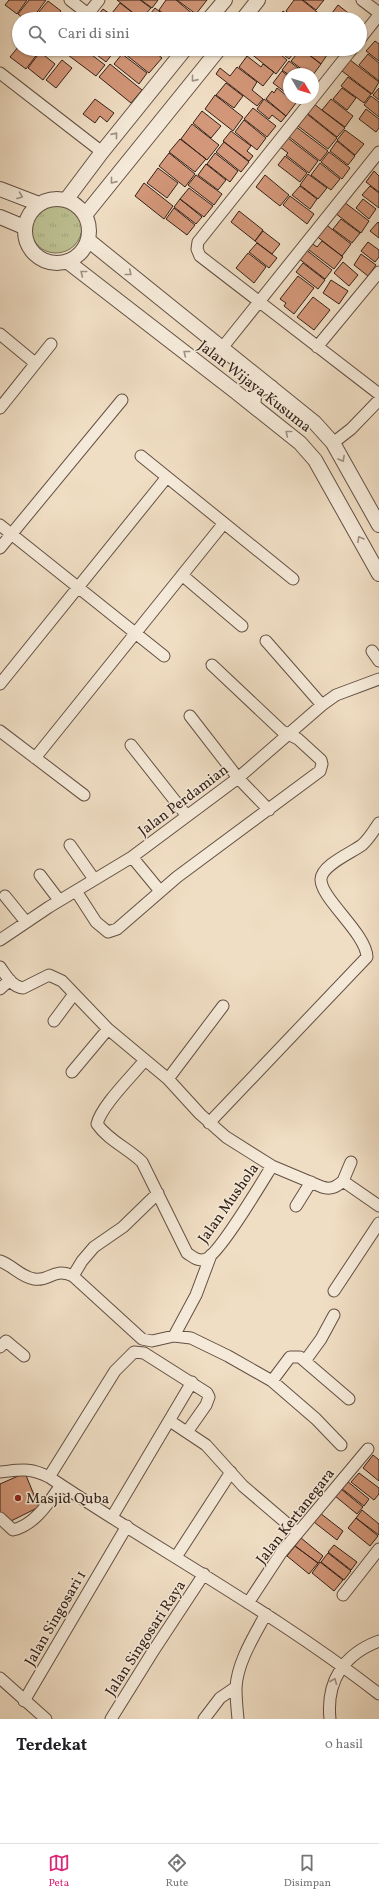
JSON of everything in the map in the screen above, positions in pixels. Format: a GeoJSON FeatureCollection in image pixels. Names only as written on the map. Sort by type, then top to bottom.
{"type":"FeatureCollection","features":[{"type":"Feature","properties":{"kind":"street"},"geometry":{"type":"LineString","coordinates":[[70,0],[81,12]]}},
{"type":"Feature","properties":{"kind":"street"},"geometry":{"type":"LineString","coordinates":[[90,12],[99,0]]}},
{"type":"Feature","properties":{"kind":"street"},"geometry":{"type":"LineString","coordinates":[[215,12],[224,0]]}},
{"type":"Feature","properties":{"kind":"street"},"geometry":{"type":"LineString","coordinates":[[249,12],[258,0]]}},
{"type":"Feature","properties":{"kind":"street"},"geometry":{"type":"LineString","coordinates":[[362,0],[379,14],[367,30]]}},
{"type":"Feature","properties":{"kind":"street"},"geometry":{"type":"LineString","coordinates":[[66,200],[102,152],[179,56]]}},
{"type":"Feature","properties":{"kind":"street"},"geometry":{"type":"LineString","coordinates":[[85,215],[213,56]]}},
{"type":"Feature","properties":{"kind":"street"},"geometry":{"type":"LineString","coordinates":[[319,90],[346,56]]}},
{"type":"Feature","properties":{"kind":"street"},"geometry":{"type":"LineString","coordinates":[[0,72],[102,152]]}},
{"type":"Feature","properties":{"kind":"street"},"geometry":{"type":"LineString","coordinates":[[308,104],[196,245],[200,256],[379,394]]}},
{"type":"Feature","properties":{"kind":"street"},"geometry":{"type":"LineString","coordinates":[[222,348],[379,152]]}},
{"type":"Feature","properties":{"kind":"street"},"geometry":{"type":"LineString","coordinates":[[0,189],[39,204]]}},
{"type":"Feature","properties":{"kind":"street"},"geometry":{"type":"LineString","coordinates":[[52,199],[66,200],[80,208],[85,215],[89,227],[88,240],[82,251],[68,262],[59,264],[49,263],[40,259],[27,245],[24,236],[24,226],[27,218],[39,204],[52,199]]}},
{"type":"Feature","properties":{"kind":"street"},"geometry":{"type":"LineString","coordinates":[[0,217],[24,226]]}},
{"type":"Feature","properties":{"kind":"street","name":"Jalan Wijaya Kusuma"},"geometry":{"type":"LineString","coordinates":[[88,240],[316,423],[333,442],[379,525]]}},
{"type":"Feature","properties":{"kind":"street","name":"Jalan Wijaya Kusuma"},"geometry":{"type":"LineString","coordinates":[[68,262],[254,406],[310,453],[379,574]]}},
{"type":"Feature","properties":{"kind":"street"},"geometry":{"type":"LineString","coordinates":[[317,347],[379,272]]}},
{"type":"Feature","properties":{"kind":"street"},"geometry":{"type":"LineString","coordinates":[[0,334],[35,363]]}},
{"type":"Feature","properties":{"kind":"street"},"geometry":{"type":"LineString","coordinates":[[0,408],[51,344]]}},
{"type":"Feature","properties":{"kind":"street"},"geometry":{"type":"LineString","coordinates":[[236,392],[249,388],[254,379],[253,372]]}},
{"type":"Feature","properties":{"kind":"street"},"geometry":{"type":"LineString","coordinates":[[254,406],[253,397],[255,392],[262,387],[271,387]]}},
{"type":"Feature","properties":{"kind":"street"},"geometry":{"type":"LineString","coordinates":[[0,548],[122,400]]}},
{"type":"Feature","properties":{"kind":"street"},"geometry":{"type":"LineString","coordinates":[[333,442],[351,429],[379,400]]}},
{"type":"Feature","properties":{"kind":"street"},"geometry":{"type":"LineString","coordinates":[[141,456],[293,579]]}},
{"type":"Feature","properties":{"kind":"street"},"geometry":{"type":"LineString","coordinates":[[0,684],[166,477]]}},
{"type":"Feature","properties":{"kind":"street"},"geometry":{"type":"LineString","coordinates":[[35,758],[224,523]]}},
{"type":"Feature","properties":{"kind":"street"},"geometry":{"type":"LineString","coordinates":[[0,525],[164,656]]}},
{"type":"Feature","properties":{"kind":"street"},"geometry":{"type":"LineString","coordinates":[[182,575],[242,626]]}},
{"type":"Feature","properties":{"kind":"street"},"geometry":{"type":"LineString","coordinates":[[266,641],[322,705]]}},
{"type":"Feature","properties":{"kind":"street"},"geometry":{"type":"LineString","coordinates":[[372,651],[379,661]]}},
{"type":"Feature","properties":{"kind":"street"},"geometry":{"type":"LineString","coordinates":[[76,891],[96,922],[108,932],[117,929],[160,890],[318,774],[322,768],[321,760],[298,739],[282,731],[212,665]]}},
{"type":"Feature","properties":{"kind":"street","name":"Jalan Perdamian"},"geometry":{"type":"LineString","coordinates":[[0,940],[59,900],[132,857],[238,778],[322,705],[336,695],[379,679]]}},
{"type":"Feature","properties":{"kind":"street"},"geometry":{"type":"LineString","coordinates":[[190,716],[238,778],[269,810]]}},
{"type":"Feature","properties":{"kind":"street"},"geometry":{"type":"LineString","coordinates":[[0,731],[84,795]]}},
{"type":"Feature","properties":{"kind":"street"},"geometry":{"type":"LineString","coordinates":[[131,745],[187,816]]}},
{"type":"Feature","properties":{"kind":"street"},"geometry":{"type":"LineString","coordinates":[[209,1123],[367,957],[367,950],[324,890],[321,880],[322,874],[331,865],[363,844],[379,823]]}},
{"type":"Feature","properties":{"kind":"street"},"geometry":{"type":"LineString","coordinates":[[70,845],[94,879]]}},
{"type":"Feature","properties":{"kind":"street"},"geometry":{"type":"LineString","coordinates":[[132,857],[160,890]]}},
{"type":"Feature","properties":{"kind":"street"},"geometry":{"type":"LineString","coordinates":[[40,875],[59,900]]}},
{"type":"Feature","properties":{"kind":"street"},"geometry":{"type":"LineString","coordinates":[[5,896],[26,922]]}},
{"type":"Feature","properties":{"kind":"street"},"geometry":{"type":"LineString","coordinates":[[0,967],[16,986],[23,988],[49,975],[55,976],[62,981],[108,1029],[168,1079],[209,1123],[226,1137],[272,1166],[328,1189],[335,1187],[343,1181],[351,1162]]}},
{"type":"Feature","properties":{"kind":"street"},"geometry":{"type":"LineString","coordinates":[[0,989],[10,980]]}},
{"type":"Feature","properties":{"kind":"street"},"geometry":{"type":"LineString","coordinates":[[54,1021],[74,994]]}},
{"type":"Feature","properties":{"kind":"street"},"geometry":{"type":"LineString","coordinates":[[168,1079],[222,1006]]}},
{"type":"Feature","properties":{"kind":"street"},"geometry":{"type":"LineString","coordinates":[[72,1072],[108,1029]]}},
{"type":"Feature","properties":{"kind":"street"},"geometry":{"type":"LineString","coordinates":[[73,1276],[82,1261],[94,1247],[123,1227],[158,1193],[142,1162],[133,1153],[102,1130],[97,1124],[99,1117],[108,1104],[145,1060]]}},
{"type":"Feature","properties":{"kind":"street","name":"Jalan Mushola"},"geometry":{"type":"LineString","coordinates":[[158,1193],[187,1252],[198,1260],[206,1259],[227,1236],[272,1166]]}},
{"type":"Feature","properties":{"kind":"street"},"geometry":{"type":"LineString","coordinates":[[343,1181],[379,1206]]}},
{"type":"Feature","properties":{"kind":"street"},"geometry":{"type":"LineString","coordinates":[[296,1206],[311,1182]]}},
{"type":"Feature","properties":{"kind":"street"},"geometry":{"type":"LineString","coordinates":[[334,1291],[379,1223]]}},
{"type":"Feature","properties":{"kind":"street"},"geometry":{"type":"LineString","coordinates":[[174,1336],[196,1295],[211,1255]]}},
{"type":"Feature","properties":{"kind":"street"},"geometry":{"type":"LineString","coordinates":[[0,1261],[32,1279],[42,1280],[51,1274],[63,1272],[73,1276],[142,1339],[152,1341],[174,1336],[191,1338],[272,1381],[316,1419],[341,1445]]}},
{"type":"Feature","properties":{"kind":"street"},"geometry":{"type":"LineString","coordinates":[[305,1361],[321,1339],[334,1315]]}},
{"type":"Feature","properties":{"kind":"street"},"geometry":{"type":"LineString","coordinates":[[0,1346],[6,1340],[24,1356]]}},
{"type":"Feature","properties":{"kind":"street"},"geometry":{"type":"LineString","coordinates":[[49,1476],[115,1371],[134,1352],[144,1353],[192,1382],[207,1393],[209,1397],[206,1405],[187,1432]]}},
{"type":"Feature","properties":{"kind":"street"},"geometry":{"type":"LineString","coordinates":[[272,1381],[290,1357],[300,1357],[349,1399]]}},
{"type":"Feature","properties":{"kind":"street"},"geometry":{"type":"LineString","coordinates":[[112,1517],[192,1382]]}},
{"type":"Feature","properties":{"kind":"street"},"geometry":{"type":"LineString","coordinates":[[170,1421],[214,1452],[243,1486],[298,1533]]}},
{"type":"Feature","properties":{"kind":"street","name":"Jalan Kertanegara"},"geometry":{"type":"LineString","coordinates":[[248,1603],[282,1553],[368,1449]]}},
{"type":"Feature","properties":{"kind":"street"},"geometry":{"type":"LineString","coordinates":[[0,1472],[24,1468],[38,1471],[49,1476],[266,1614],[343,1666],[379,1694]]}},
{"type":"Feature","properties":{"kind":"street"},"geometry":{"type":"LineString","coordinates":[[176,1557],[232,1472]]}},
{"type":"Feature","properties":{"kind":"street"},"geometry":{"type":"LineString","coordinates":[[0,1518],[13,1530],[21,1529],[38,1516],[61,1485]]}},
{"type":"Feature","properties":{"kind":"street","name":"Jalan Singosari 1"},"geometry":{"type":"LineString","coordinates":[[24,1701],[127,1526]]}},
{"type":"Feature","properties":{"kind":"street"},"geometry":{"type":"LineString","coordinates":[[344,1595],[377,1556]]}},
{"type":"Feature","properties":{"kind":"street","name":"Jalan Singosari Raya"},"geometry":{"type":"LineString","coordinates":[[111,1719],[204,1574]]}},
{"type":"Feature","properties":{"kind":"street"},"geometry":{"type":"LineString","coordinates":[[238,1719],[236,1687],[249,1645],[266,1614]]}},
{"type":"Feature","properties":{"kind":"street"},"geometry":{"type":"LineString","coordinates":[[330,1719],[329,1708],[331,1691],[336,1675],[354,1654],[367,1645],[379,1640]]}},
{"type":"Feature","properties":{"kind":"street"},"geometry":{"type":"LineString","coordinates":[[2,1684],[46,1719]]}},
{"type":"Feature","properties":{"kind":"street"},"geometry":{"type":"LineString","coordinates":[[204,1719],[220,1698],[236,1687]]}},
{"type":"Feature","properties":{"kind":"green space"},"geometry":{"type":"Polygon","coordinates":[[[56,201],[66,203],[74,209],[80,217],[82,227],[80,237],[74,245],[66,251],[56,253],[46,251],[38,245],[32,237],[30,227],[32,217],[38,209],[46,203],[56,201]]]}},
{"type":"Feature","properties":{"kind":"building"},"geometry":{"type":"Polygon","coordinates":[[[9,0],[27,0],[18,12],[14,12],[5,5],[9,0]]]}},
{"type":"Feature","properties":{"kind":"building"},"geometry":{"type":"Polygon","coordinates":[[[29,0],[46,0],[37,12],[20,12],[29,0]]]}},
{"type":"Feature","properties":{"kind":"building"},"geometry":{"type":"Polygon","coordinates":[[[117,0],[140,0],[151,8],[147,12],[132,12],[117,0]]]}},
{"type":"Feature","properties":{"kind":"building"},"geometry":{"type":"Polygon","coordinates":[[[141,0],[158,0],[152,8],[141,0]]]}},
{"type":"Feature","properties":{"kind":"building"},"geometry":{"type":"Polygon","coordinates":[[[166,0],[176,0],[190,12],[161,12],[159,10],[166,0]]]}},
{"type":"Feature","properties":{"kind":"building"},"geometry":{"type":"Polygon","coordinates":[[[177,0],[207,0],[198,12],[193,12],[177,0]]]}},
{"type":"Feature","properties":{"kind":"building"},"geometry":{"type":"Polygon","coordinates":[[[294,0],[302,0],[317,12],[287,12],[286,11],[294,0]]]}},
{"type":"Feature","properties":{"kind":"building"},"geometry":{"type":"Polygon","coordinates":[[[303,0],[324,0],[316,10],[303,0]]]}},
{"type":"Feature","properties":{"kind":"building"},"geometry":{"type":"Polygon","coordinates":[[[48,1],[61,11],[60,12],[39,12],[48,1]]]}},
{"type":"Feature","properties":{"kind":"building"},"geometry":{"type":"Polygon","coordinates":[[[120,3],[132,12],[113,12],[120,3]]]}},
{"type":"Feature","properties":{"kind":"building"},"geometry":{"type":"Polygon","coordinates":[[[338,5],[347,12],[333,12],[338,5]]]}},
{"type":"Feature","properties":{"kind":"building"},"geometry":{"type":"Polygon","coordinates":[[[155,8],[160,12],[152,12],[155,8]]]}},
{"type":"Feature","properties":{"kind":"building"},"geometry":{"type":"Polygon","coordinates":[[[375,41],[379,44],[379,61],[367,52],[375,41]]]}},
{"type":"Feature","properties":{"kind":"building"},"geometry":{"type":"Polygon","coordinates":[[[368,54],[379,63],[379,81],[359,65],[368,54]]]}},
{"type":"Feature","properties":{"kind":"building"},"geometry":{"type":"Polygon","coordinates":[[[12,55],[12,56],[36,56],[26,69],[10,57],[12,55]]]}},
{"type":"Feature","properties":{"kind":"building"},"geometry":{"type":"Polygon","coordinates":[[[37,56],[45,56],[55,64],[43,80],[28,68],[37,56]]]}},
{"type":"Feature","properties":{"kind":"building"},"geometry":{"type":"Polygon","coordinates":[[[69,56],[93,56],[105,65],[96,76],[69,56]]]}},
{"type":"Feature","properties":{"kind":"building"},"geometry":{"type":"Polygon","coordinates":[[[98,56],[111,56],[106,62],[98,56]]]}},
{"type":"Feature","properties":{"kind":"building"},"geometry":{"type":"Polygon","coordinates":[[[120,56],[125,56],[147,73],[139,84],[114,64],[120,56]]]}},
{"type":"Feature","properties":{"kind":"building"},"geometry":{"type":"Polygon","coordinates":[[[128,56],[160,56],[162,58],[149,73],[128,56]]]}},
{"type":"Feature","properties":{"kind":"building"},"geometry":{"type":"Polygon","coordinates":[[[247,56],[261,67],[263,64],[274,72],[263,86],[239,67],[247,56]]]}},
{"type":"Feature","properties":{"kind":"building"},"geometry":{"type":"Polygon","coordinates":[[[254,56],[282,56],[287,60],[276,74],[254,56]]]}},
{"type":"Feature","properties":{"kind":"building"},"geometry":{"type":"Polygon","coordinates":[[[295,56],[310,56],[321,64],[318,68],[300,68],[291,61],[295,56]]]}},
{"type":"Feature","properties":{"kind":"building"},"geometry":{"type":"Polygon","coordinates":[[[311,56],[326,56],[321,64],[311,56]]]}},
{"type":"Feature","properties":{"kind":"building"},"geometry":{"type":"Polygon","coordinates":[[[62,60],[72,68],[56,88],[46,80],[62,60]]]}},
{"type":"Feature","properties":{"kind":"building"},"geometry":{"type":"Polygon","coordinates":[[[350,60],[379,82],[372,94],[342,71],[350,60]]]}},
{"type":"Feature","properties":{"kind":"building"},"geometry":{"type":"Polygon","coordinates":[[[289,61],[298,68],[284,68],[289,61]]]}},
{"type":"Feature","properties":{"kind":"building"},"geometry":{"type":"Polygon","coordinates":[[[110,64],[142,90],[131,103],[99,77],[110,64]]]}},
{"type":"Feature","properties":{"kind":"building"},"geometry":{"type":"Polygon","coordinates":[[[237,67],[257,82],[252,90],[263,99],[257,106],[216,74],[220,68],[230,76],[237,67]]]}},
{"type":"Feature","properties":{"kind":"building"},"geometry":{"type":"Polygon","coordinates":[[[282,71],[283,90],[273,83],[282,71]]]}},
{"type":"Feature","properties":{"kind":"building"},"geometry":{"type":"Polygon","coordinates":[[[348,77],[371,94],[364,103],[341,86],[348,77]]]}},
{"type":"Feature","properties":{"kind":"building"},"geometry":{"type":"Polygon","coordinates":[[[226,83],[243,96],[234,108],[216,95],[226,83]]]}},
{"type":"Feature","properties":{"kind":"building"},"geometry":{"type":"Polygon","coordinates":[[[277,88],[283,93],[283,104],[295,104],[286,116],[266,99],[272,91],[274,93],[277,88]]]}},
{"type":"Feature","properties":{"kind":"building"},"geometry":{"type":"Polygon","coordinates":[[[342,88],[356,98],[347,110],[333,99],[342,88]]]}},
{"type":"Feature","properties":{"kind":"building"},"geometry":{"type":"Polygon","coordinates":[[[379,88],[379,100],[373,95],[379,88]]]}},
{"type":"Feature","properties":{"kind":"building"},"geometry":{"type":"Polygon","coordinates":[[[215,95],[243,117],[233,131],[205,109],[215,95]]]}},
{"type":"Feature","properties":{"kind":"building"},"geometry":{"type":"Polygon","coordinates":[[[371,96],[379,102],[379,117],[364,105],[371,96]]]}},
{"type":"Feature","properties":{"kind":"building"},"geometry":{"type":"Polygon","coordinates":[[[95,99],[114,113],[107,122],[100,116],[95,123],[83,114],[95,99]]]}},
{"type":"Feature","properties":{"kind":"building"},"geometry":{"type":"Polygon","coordinates":[[[264,99],[286,116],[281,122],[272,115],[269,119],[257,109],[264,99]]]}},
{"type":"Feature","properties":{"kind":"building"},"geometry":{"type":"Polygon","coordinates":[[[331,99],[353,116],[345,127],[322,110],[331,99]]]}},
{"type":"Feature","properties":{"kind":"building"},"geometry":{"type":"Polygon","coordinates":[[[314,104],[345,128],[337,137],[307,113],[314,104]]]}},
{"type":"Feature","properties":{"kind":"building"},"geometry":{"type":"Polygon","coordinates":[[[253,108],[276,126],[267,137],[244,119],[253,108]]]}},
{"type":"Feature","properties":{"kind":"building"},"geometry":{"type":"Polygon","coordinates":[[[366,109],[379,119],[379,128],[376,132],[359,119],[366,109]]]}},
{"type":"Feature","properties":{"kind":"building"},"geometry":{"type":"Polygon","coordinates":[[[202,111],[221,126],[211,138],[193,123],[202,111]]]}},
{"type":"Feature","properties":{"kind":"building"},"geometry":{"type":"Polygon","coordinates":[[[307,114],[337,138],[328,149],[298,126],[307,114]]]}},
{"type":"Feature","properties":{"kind":"building"},"geometry":{"type":"Polygon","coordinates":[[[244,120],[266,138],[257,150],[235,132],[244,120]]]}},
{"type":"Feature","properties":{"kind":"building"},"geometry":{"type":"Polygon","coordinates":[[[192,124],[219,145],[207,160],[181,139],[192,124]]]}},
{"type":"Feature","properties":{"kind":"building"},"geometry":{"type":"Polygon","coordinates":[[[295,126],[328,151],[320,161],[288,136],[295,126]]]}},
{"type":"Feature","properties":{"kind":"building"},"geometry":{"type":"Polygon","coordinates":[[[345,130],[364,144],[355,155],[337,140],[345,130]]]}},
{"type":"Feature","properties":{"kind":"building"},"geometry":{"type":"Polygon","coordinates":[[[231,131],[251,146],[247,151],[253,156],[249,161],[223,141],[231,131]]]}},
{"type":"Feature","properties":{"kind":"building"},"geometry":{"type":"Polygon","coordinates":[[[288,138],[318,161],[309,173],[286,155],[288,153],[280,147],[288,138]]]}},
{"type":"Feature","properties":{"kind":"building"},"geometry":{"type":"Polygon","coordinates":[[[180,139],[206,159],[195,172],[169,152],[180,139]]]}},
{"type":"Feature","properties":{"kind":"building"},"geometry":{"type":"Polygon","coordinates":[[[337,141],[355,156],[348,165],[330,151],[337,141]]]}},
{"type":"Feature","properties":{"kind":"building"},"geometry":{"type":"Polygon","coordinates":[[[224,142],[249,162],[241,172],[216,152],[224,142]]]}},
{"type":"Feature","properties":{"kind":"building"},"geometry":{"type":"Polygon","coordinates":[[[329,152],[350,168],[342,179],[321,162],[329,152]]]}},
{"type":"Feature","properties":{"kind":"building"},"geometry":{"type":"Polygon","coordinates":[[[169,153],[195,174],[185,187],[159,166],[169,153]]]}},
{"type":"Feature","properties":{"kind":"building"},"geometry":{"type":"Polygon","coordinates":[[[215,153],[238,171],[230,182],[207,164],[215,153]]]}},
{"type":"Feature","properties":{"kind":"building"},"geometry":{"type":"Polygon","coordinates":[[[285,156],[307,173],[300,182],[278,165],[285,156]]]}},
{"type":"Feature","properties":{"kind":"building"},"geometry":{"type":"Polygon","coordinates":[[[320,163],[340,179],[331,190],[311,175],[320,163]]]}},
{"type":"Feature","properties":{"kind":"building"},"geometry":{"type":"Polygon","coordinates":[[[206,164],[226,180],[218,190],[198,175],[206,164]]]}},
{"type":"Feature","properties":{"kind":"building"},"geometry":{"type":"Polygon","coordinates":[[[158,168],[178,183],[167,198],[147,183],[158,168]]]}},
{"type":"Feature","properties":{"kind":"building"},"geometry":{"type":"Polygon","coordinates":[[[374,171],[379,176],[379,192],[366,182],[374,171]]]}},
{"type":"Feature","properties":{"kind":"building"},"geometry":{"type":"Polygon","coordinates":[[[308,174],[327,188],[318,199],[300,185],[308,174]]]}},
{"type":"Feature","properties":{"kind":"building"},"geometry":{"type":"Polygon","coordinates":[[[196,175],[222,194],[214,205],[188,185],[196,175]]]}},
{"type":"Feature","properties":{"kind":"building"},"geometry":{"type":"Polygon","coordinates":[[[265,175],[289,195],[280,206],[256,187],[265,175]]]}},
{"type":"Feature","properties":{"kind":"building"},"geometry":{"type":"Polygon","coordinates":[[[144,183],[173,206],[164,219],[135,196],[144,183]]]}},
{"type":"Feature","properties":{"kind":"building"},"geometry":{"type":"Polygon","coordinates":[[[300,186],[317,199],[310,209],[292,195],[300,186]]]}},
{"type":"Feature","properties":{"kind":"building"},"geometry":{"type":"Polygon","coordinates":[[[370,186],[379,193],[379,208],[362,195],[370,186]]]}},
{"type":"Feature","properties":{"kind":"building"},"geometry":{"type":"Polygon","coordinates":[[[189,188],[213,206],[204,217],[180,199],[189,188]]]}},
{"type":"Feature","properties":{"kind":"building"},"geometry":{"type":"Polygon","coordinates":[[[290,196],[314,214],[307,224],[283,205],[290,196]]]}},
{"type":"Feature","properties":{"kind":"building"},"geometry":{"type":"Polygon","coordinates":[[[180,199],[202,217],[196,224],[174,207],[180,199]]]}},
{"type":"Feature","properties":{"kind":"building"},"geometry":{"type":"Polygon","coordinates":[[[363,199],[376,209],[369,219],[356,208],[363,199]]]}},
{"type":"Feature","properties":{"kind":"building"},"geometry":{"type":"Polygon","coordinates":[[[344,202],[369,221],[361,233],[335,213],[344,202]]]}},
{"type":"Feature","properties":{"kind":"building"},"geometry":{"type":"Polygon","coordinates":[[[174,208],[195,225],[187,235],[166,219],[174,208]]]}},
{"type":"Feature","properties":{"kind":"building"},"geometry":{"type":"Polygon","coordinates":[[[239,211],[263,230],[255,241],[231,222],[239,211]]]}},
{"type":"Feature","properties":{"kind":"building"},"geometry":{"type":"Polygon","coordinates":[[[341,219],[360,233],[352,243],[333,229],[341,219]]]}},
{"type":"Feature","properties":{"kind":"building"},"geometry":{"type":"Polygon","coordinates":[[[378,222],[379,223],[379,238],[370,231],[378,222]]]}},
{"type":"Feature","properties":{"kind":"building"},"geometry":{"type":"Polygon","coordinates":[[[324,223],[351,244],[342,256],[315,235],[324,223]]]}},
{"type":"Feature","properties":{"kind":"building"},"geometry":{"type":"Polygon","coordinates":[[[263,231],[280,244],[272,254],[255,241],[263,231]]]}},
{"type":"Feature","properties":{"kind":"building"},"geometry":{"type":"Polygon","coordinates":[[[322,241],[343,257],[334,269],[305,247],[310,242],[317,247],[322,241]]]}},
{"type":"Feature","properties":{"kind":"building"},"geometry":{"type":"Polygon","coordinates":[[[368,242],[379,250],[379,257],[375,262],[361,251],[368,242]]]}},
{"type":"Feature","properties":{"kind":"building"},"geometry":{"type":"Polygon","coordinates":[[[257,243],[277,258],[269,268],[249,252],[257,243]]]}},
{"type":"Feature","properties":{"kind":"building"},"geometry":{"type":"Polygon","coordinates":[[[305,249],[332,270],[325,279],[298,258],[305,249]]]}},
{"type":"Feature","properties":{"kind":"building"},"geometry":{"type":"Polygon","coordinates":[[[248,253],[266,267],[254,283],[236,268],[248,253]]]}},
{"type":"Feature","properties":{"kind":"building"},"geometry":{"type":"Polygon","coordinates":[[[361,254],[376,265],[368,276],[354,265],[361,254]]]}},
{"type":"Feature","properties":{"kind":"building"},"geometry":{"type":"Polygon","coordinates":[[[343,262],[358,275],[349,286],[334,273],[343,262]]]}},
{"type":"Feature","properties":{"kind":"building"},"geometry":{"type":"Polygon","coordinates":[[[303,263],[325,280],[318,289],[296,272],[303,263]]]}},
{"type":"Feature","properties":{"kind":"building"},"geometry":{"type":"Polygon","coordinates":[[[298,276],[314,288],[294,314],[284,306],[286,303],[280,299],[298,276]]]}},
{"type":"Feature","properties":{"kind":"building"},"geometry":{"type":"Polygon","coordinates":[[[331,280],[348,291],[339,304],[323,293],[331,280]]]}},
{"type":"Feature","properties":{"kind":"building"},"geometry":{"type":"Polygon","coordinates":[[[313,297],[330,310],[314,330],[297,317],[313,297]]]}},
{"type":"Feature","properties":{"kind":"building"},"geometry":{"type":"Polygon","coordinates":[[[373,1455],[379,1460],[379,1481],[363,1468],[373,1455]]]}},
{"type":"Feature","properties":{"kind":"building","name":"Masjid Quba"},"geometry":{"type":"Polygon","coordinates":[[[25,1473],[39,1507],[5,1524],[0,1512],[0,1484],[25,1473]]]}},
{"type":"Feature","properties":{"kind":"building"},"geometry":{"type":"Polygon","coordinates":[[[359,1473],[379,1488],[379,1494],[374,1500],[351,1482],[359,1473]]]}},
{"type":"Feature","properties":{"kind":"building"},"geometry":{"type":"Polygon","coordinates":[[[347,1481],[369,1499],[364,1506],[341,1488],[347,1481]]]}},
{"type":"Feature","properties":{"kind":"building"},"geometry":{"type":"Polygon","coordinates":[[[341,1489],[363,1507],[357,1514],[335,1496],[341,1489]]]}},
{"type":"Feature","properties":{"kind":"building"},"geometry":{"type":"Polygon","coordinates":[[[362,1510],[379,1524],[379,1535],[356,1518],[362,1510]]]}},
{"type":"Feature","properties":{"kind":"building"},"geometry":{"type":"Polygon","coordinates":[[[320,1513],[343,1531],[337,1540],[314,1522],[320,1513]]]}},
{"type":"Feature","properties":{"kind":"building"},"geometry":{"type":"Polygon","coordinates":[[[356,1518],[378,1536],[370,1546],[348,1528],[356,1518]]]}},
{"type":"Feature","properties":{"kind":"building"},"geometry":{"type":"Polygon","coordinates":[[[301,1538],[323,1556],[318,1563],[295,1546],[301,1538]]]}},
{"type":"Feature","properties":{"kind":"building"},"geometry":{"type":"Polygon","coordinates":[[[334,1545],[357,1562],[351,1570],[328,1552],[334,1545]]]}},
{"type":"Feature","properties":{"kind":"building"},"geometry":{"type":"Polygon","coordinates":[[[295,1546],[318,1563],[309,1574],[287,1556],[295,1546]]]}},
{"type":"Feature","properties":{"kind":"building"},"geometry":{"type":"Polygon","coordinates":[[[328,1553],[351,1571],[344,1580],[321,1562],[328,1553]]]}},
{"type":"Feature","properties":{"kind":"building"},"geometry":{"type":"Polygon","coordinates":[[[320,1562],[343,1580],[334,1591],[312,1573],[320,1562]]]}},
{"type":"Feature","properties":{"kind":"place","name":"Masjid Quba"},"geometry":{"type":"Point","coordinates":[18,1498]}}]}
